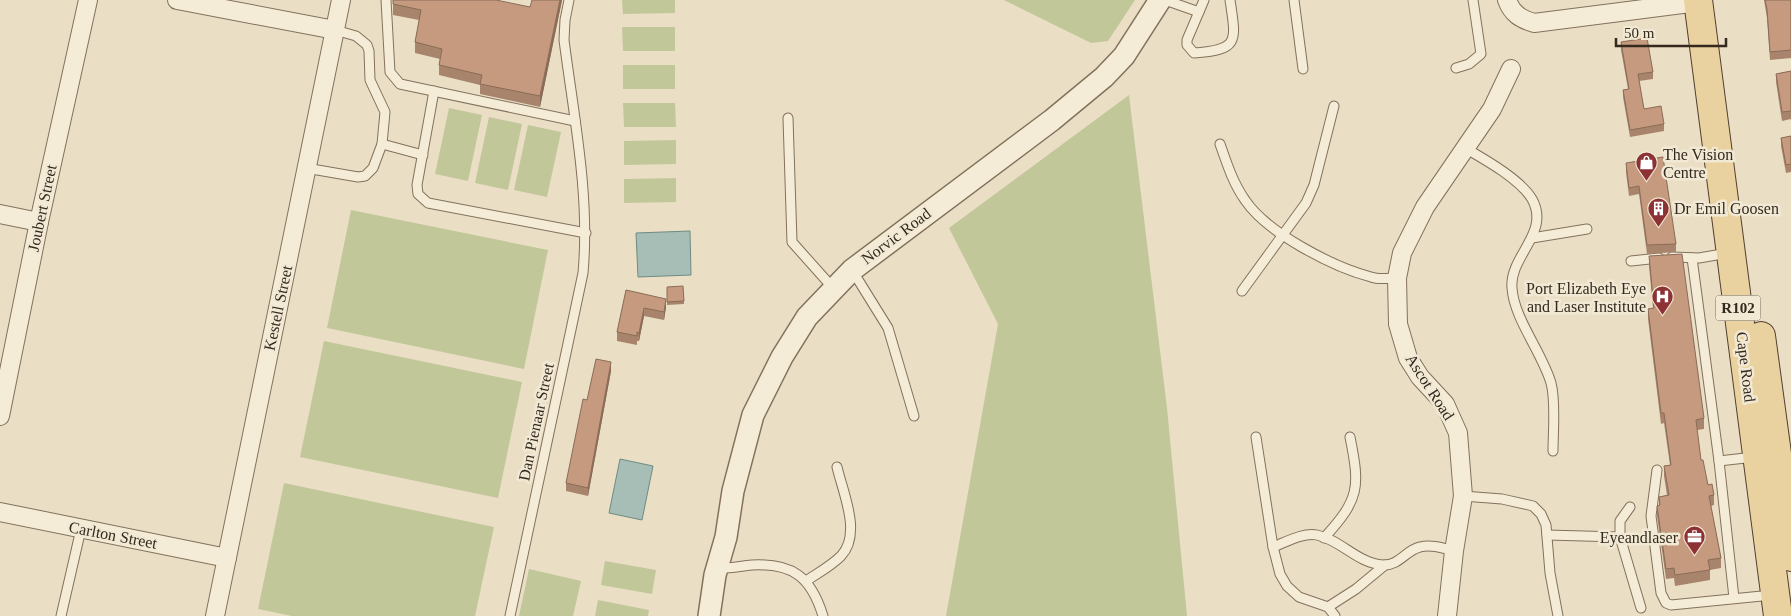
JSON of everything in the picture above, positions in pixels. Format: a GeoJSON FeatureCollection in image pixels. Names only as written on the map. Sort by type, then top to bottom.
{"type":"FeatureCollection","features":[{"type":"Feature","properties":{"kind":"main road","name":"Cape Road"},"geometry":{"type":"LineString","coordinates":[[1704,1],[1731,252],[1777,605]]}},
{"type":"Feature","properties":{"kind":"main road","name":"Cape Road"},"geometry":{"type":"LineString","coordinates":[[1704,1],[1790,542]]}},
{"type":"Feature","properties":{"kind":"street","name":"Joubert Street"},"geometry":{"type":"LineString","coordinates":[[0,416],[39,222],[88,0]]}},
{"type":"Feature","properties":{"kind":"street"},"geometry":{"type":"LineString","coordinates":[[177,0],[335,30]]}},
{"type":"Feature","properties":{"kind":"street","name":"Kestell Street"},"geometry":{"type":"LineString","coordinates":[[215,616],[341,0]]}},
{"type":"Feature","properties":{"kind":"street","name":"Norvic Road"},"geometry":{"type":"LineString","coordinates":[[709,616],[722,568],[733,491],[753,415],[794,336],[807,317],[852,270],[1052,120],[1104,77],[1124,56],[1160,0]]}},
{"type":"Feature","properties":{"kind":"street"},"geometry":{"type":"LineString","coordinates":[[1507,0],[1514,13],[1521,19],[1534,23],[1704,1]]}},
{"type":"Feature","properties":{"kind":"street","name":"Ascot Road"},"geometry":{"type":"LineString","coordinates":[[1447,616],[1454,551],[1463,496],[1458,433],[1445,404],[1420,376],[1408,358],[1398,324],[1397,278],[1402,253],[1425,207],[1492,109],[1511,69]]}},
{"type":"Feature","properties":{"kind":"street"},"geometry":{"type":"LineString","coordinates":[[0,214],[39,222]]}},
{"type":"Feature","properties":{"kind":"street","name":"Carlton Street"},"geometry":{"type":"LineString","coordinates":[[0,512],[227,558]]}},
{"type":"Feature","properties":{"kind":"street","name":"Norvic Road"},"geometry":{"type":"LineString","coordinates":[[722,568],[723,616]]}},
{"type":"Feature","properties":{"kind":"lane"},"geometry":{"type":"LineString","coordinates":[[386,0],[390,72],[400,84],[575,121]]}},
{"type":"Feature","properties":{"kind":"lane","name":"Dan Pienaar Street"},"geometry":{"type":"LineString","coordinates":[[510,616],[582,273],[586,233],[575,121],[564,40],[569,0]]}},
{"type":"Feature","properties":{"kind":"lane"},"geometry":{"type":"LineString","coordinates":[[1165,0],[1199,12]]}},
{"type":"Feature","properties":{"kind":"lane"},"geometry":{"type":"LineString","coordinates":[[1204,0],[1187,40],[1187,45],[1194,53],[1220,51],[1231,42],[1234,34],[1230,0]]}},
{"type":"Feature","properties":{"kind":"lane"},"geometry":{"type":"LineString","coordinates":[[1294,0],[1303,69]]}},
{"type":"Feature","properties":{"kind":"lane"},"geometry":{"type":"LineString","coordinates":[[1456,68],[1470,64],[1481,54],[1473,0]]}},
{"type":"Feature","properties":{"kind":"lane"},"geometry":{"type":"LineString","coordinates":[[306,168],[358,177],[365,176],[373,168],[382,144],[385,112],[370,80],[369,51],[364,41],[356,36],[335,30]]}},
{"type":"Feature","properties":{"kind":"lane"},"geometry":{"type":"LineString","coordinates":[[434,91],[416,185],[418,194],[428,203],[586,233]]}},
{"type":"Feature","properties":{"kind":"lane"},"geometry":{"type":"LineString","coordinates":[[1242,291],[1285,235],[1306,203],[1314,185],[1334,106]]}},
{"type":"Feature","properties":{"kind":"lane"},"geometry":{"type":"LineString","coordinates":[[788,118],[792,242],[833,288]]}},
{"type":"Feature","properties":{"kind":"lane"},"geometry":{"type":"LineString","coordinates":[[382,144],[423,155]]}},
{"type":"Feature","properties":{"kind":"lane"},"geometry":{"type":"LineString","coordinates":[[1220,144],[1235,184],[1245,201],[1264,220],[1307,250],[1337,264],[1372,278],[1397,278]]}},
{"type":"Feature","properties":{"kind":"lane"},"geometry":{"type":"LineString","coordinates":[[1465,148],[1522,188],[1532,199],[1536,212],[1536,228],[1513,274],[1512,288],[1519,311],[1542,358],[1552,385],[1553,451]]}},
{"type":"Feature","properties":{"kind":"lane"},"geometry":{"type":"LineString","coordinates":[[1532,238],[1587,229]]}},
{"type":"Feature","properties":{"kind":"lane"},"geometry":{"type":"LineString","coordinates":[[1631,261],[1674,257],[1692,258],[1731,252]]}},
{"type":"Feature","properties":{"kind":"lane"},"geometry":{"type":"LineString","coordinates":[[1692,258],[1719,461],[1734,598]]}},
{"type":"Feature","properties":{"kind":"lane"},"geometry":{"type":"LineString","coordinates":[[852,270],[888,328],[914,416]]}},
{"type":"Feature","properties":{"kind":"lane"},"geometry":{"type":"LineString","coordinates":[[1256,437],[1273,547],[1280,574],[1287,586],[1299,597],[1328,606],[1335,616]]}},
{"type":"Feature","properties":{"kind":"lane"},"geometry":{"type":"LineString","coordinates":[[1324,538],[1341,520],[1357,487],[1357,473],[1350,437]]}},
{"type":"Feature","properties":{"kind":"lane"},"geometry":{"type":"LineString","coordinates":[[1719,461],[1758,456]]}},
{"type":"Feature","properties":{"kind":"lane"},"geometry":{"type":"LineString","coordinates":[[806,581],[842,555],[851,538],[850,522],[837,467]]}},
{"type":"Feature","properties":{"kind":"lane"},"geometry":{"type":"LineString","coordinates":[[1657,470],[1651,516],[1661,592],[1666,603],[1671,605],[1734,598],[1777,605]]}},
{"type":"Feature","properties":{"kind":"lane"},"geometry":{"type":"LineString","coordinates":[[1463,496],[1502,499],[1533,506],[1541,514],[1548,535],[1550,573],[1558,616]]}},
{"type":"Feature","properties":{"kind":"lane"},"geometry":{"type":"LineString","coordinates":[[1630,507],[1620,521],[1620,537],[1641,608]]}},
{"type":"Feature","properties":{"kind":"lane"},"geometry":{"type":"LineString","coordinates":[[61,616],[81,529]]}},
{"type":"Feature","properties":{"kind":"lane"},"geometry":{"type":"LineString","coordinates":[[1273,547],[1306,536],[1317,535],[1370,563],[1385,565],[1398,562],[1419,547],[1434,546],[1454,551]]}},
{"type":"Feature","properties":{"kind":"lane"},"geometry":{"type":"LineString","coordinates":[[1548,535],[1620,537]]}},
{"type":"Feature","properties":{"kind":"lane"},"geometry":{"type":"LineString","coordinates":[[722,568],[753,565],[793,570],[812,588],[823,616]]}},
{"type":"Feature","properties":{"kind":"lane"},"geometry":{"type":"LineString","coordinates":[[1328,606],[1356,589],[1385,565]]}},
{"type":"Feature","properties":{"kind":"green space"},"geometry":{"type":"Polygon","coordinates":[[[622,0],[675,0],[675,13],[623,14],[622,0]]]}},
{"type":"Feature","properties":{"kind":"green space"},"geometry":{"type":"Polygon","coordinates":[[[1004,0],[1135,0],[1108,41],[1091,43],[1004,0]]]}},
{"type":"Feature","properties":{"kind":"green space"},"geometry":{"type":"Polygon","coordinates":[[[622,27],[675,27],[675,51],[623,51],[622,27]]]}},
{"type":"Feature","properties":{"kind":"green space"},"geometry":{"type":"Polygon","coordinates":[[[623,65],[675,65],[675,89],[623,89],[623,65]]]}},
{"type":"Feature","properties":{"kind":"green space"},"geometry":{"type":"Polygon","coordinates":[[[1129,95],[1167,408],[1187,616],[946,616],[998,324],[949,228],[1129,95]]]}},
{"type":"Feature","properties":{"kind":"green space"},"geometry":{"type":"Polygon","coordinates":[[[623,103],[675,103],[676,127],[624,127],[623,103]]]}},
{"type":"Feature","properties":{"kind":"green space"},"geometry":{"type":"Polygon","coordinates":[[[449,108],[482,115],[468,181],[435,174],[449,108]]]}},
{"type":"Feature","properties":{"kind":"green space"},"geometry":{"type":"Polygon","coordinates":[[[489,117],[522,124],[508,190],[475,183],[489,117]]]}},
{"type":"Feature","properties":{"kind":"green space"},"geometry":{"type":"Polygon","coordinates":[[[528,125],[561,132],[547,197],[514,190],[528,125]]]}},
{"type":"Feature","properties":{"kind":"green space"},"geometry":{"type":"Polygon","coordinates":[[[676,140],[676,164],[624,165],[624,141],[676,140]]]}},
{"type":"Feature","properties":{"kind":"green space"},"geometry":{"type":"Polygon","coordinates":[[[676,178],[676,202],[624,203],[624,179],[676,178]]]}},
{"type":"Feature","properties":{"kind":"green space"},"geometry":{"type":"Polygon","coordinates":[[[351,210],[548,250],[524,369],[327,328],[351,210]]]}},
{"type":"Feature","properties":{"kind":"green space"},"geometry":{"type":"Polygon","coordinates":[[[324,341],[522,382],[498,498],[300,457],[324,341]]]}},
{"type":"Feature","properties":{"kind":"green space"},"geometry":{"type":"Polygon","coordinates":[[[284,483],[494,527],[475,616],[292,616],[258,609],[284,483]]]}},
{"type":"Feature","properties":{"kind":"green space"},"geometry":{"type":"Polygon","coordinates":[[[605,561],[656,570],[652,594],[601,585],[605,561]]]}},
{"type":"Feature","properties":{"kind":"green space"},"geometry":{"type":"Polygon","coordinates":[[[529,569],[581,581],[573,616],[519,616],[529,569]]]}},
{"type":"Feature","properties":{"kind":"green space"},"geometry":{"type":"Polygon","coordinates":[[[598,600],[649,610],[648,616],[595,616],[598,600]]]}},
{"type":"Feature","properties":{"kind":"water"},"geometry":{"type":"Polygon","coordinates":[[[690,231],[691,275],[638,277],[636,233],[690,231]]]}},
{"type":"Feature","properties":{"kind":"water"},"geometry":{"type":"Polygon","coordinates":[[[620,459],[653,466],[642,520],[609,513],[620,459]]]}},
{"type":"Feature","properties":{"kind":"building"},"geometry":{"type":"Polygon","coordinates":[[[393,0],[496,0],[530,7],[532,0],[560,0],[540,96],[480,84],[482,75],[439,65],[442,49],[415,42],[421,10],[393,4],[393,0]]]}},
{"type":"Feature","properties":{"kind":"building"},"geometry":{"type":"Polygon","coordinates":[[[1765,0],[1791,0],[1791,50],[1770,52],[1765,0]]]}},
{"type":"Feature","properties":{"kind":"building"},"geometry":{"type":"Polygon","coordinates":[[[1647,38],[1653,72],[1638,74],[1644,109],[1661,106],[1664,124],[1630,130],[1623,90],[1629,89],[1621,42],[1647,38]]]}},
{"type":"Feature","properties":{"kind":"building"},"geometry":{"type":"Polygon","coordinates":[[[1791,71],[1791,111],[1782,112],[1776,74],[1791,71]]]}},
{"type":"Feature","properties":{"kind":"building"},"geometry":{"type":"Polygon","coordinates":[[[1791,136],[1791,164],[1786,165],[1781,138],[1791,136]]]}},
{"type":"Feature","properties":{"kind":"building"},"geometry":{"type":"Polygon","coordinates":[[[1663,157],[1676,244],[1647,245],[1639,186],[1629,188],[1626,163],[1663,157]]]}},
{"type":"Feature","properties":{"kind":"building"},"geometry":{"type":"Polygon","coordinates":[[[1682,254],[1704,418],[1696,420],[1701,460],[1703,460],[1708,485],[1712,484],[1714,495],[1709,496],[1721,558],[1708,560],[1710,570],[1675,575],[1674,568],[1666,569],[1657,506],[1660,505],[1659,497],[1669,495],[1664,466],[1671,465],[1664,413],[1661,413],[1648,309],[1654,308],[1649,256],[1682,254]]]}},
{"type":"Feature","properties":{"kind":"building"},"geometry":{"type":"Polygon","coordinates":[[[683,286],[684,301],[667,302],[667,287],[683,286]]]}},
{"type":"Feature","properties":{"kind":"building"},"geometry":{"type":"Polygon","coordinates":[[[626,290],[666,299],[664,312],[644,308],[637,336],[617,332],[626,290]]]}},
{"type":"Feature","properties":{"kind":"building"},"geometry":{"type":"Polygon","coordinates":[[[596,359],[611,362],[588,488],[566,483],[583,399],[587,400],[596,359]]]}},
{"type":"Feature","properties":{"kind":"place","name":"The Vision Centre"},"geometry":{"type":"Point","coordinates":[1647,182]}},
{"type":"Feature","properties":{"kind":"place","name":"Dr Emil Goosen"},"geometry":{"type":"Point","coordinates":[1658,227]}},
{"type":"Feature","properties":{"kind":"place","name":"Port Elizabeth Eye and Laser Institute"},"geometry":{"type":"Point","coordinates":[1662,316]}},
{"type":"Feature","properties":{"kind":"place","name":"Eyeandlaser"},"geometry":{"type":"Point","coordinates":[1694,556]}}]}
